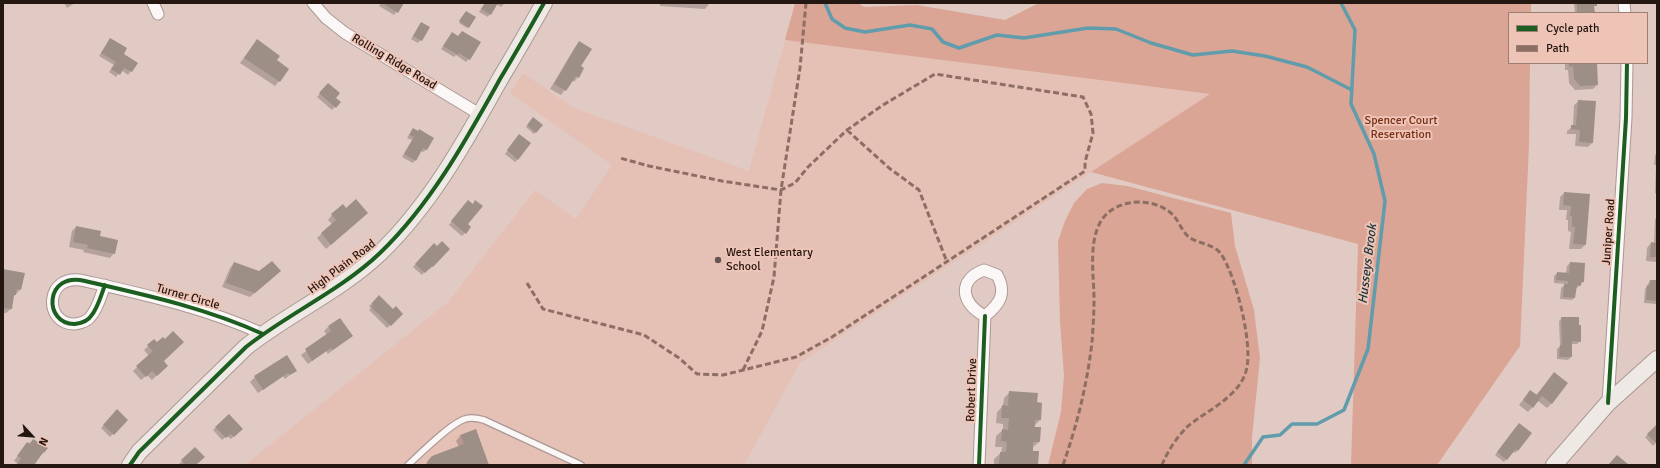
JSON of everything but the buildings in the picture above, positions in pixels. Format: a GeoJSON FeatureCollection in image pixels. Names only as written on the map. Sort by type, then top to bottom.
{"type":"FeatureCollection","features":[{"type":"Feature","properties":{"kind":"street"},"geometry":{"type":"LineString","coordinates":[[153,3],[158,14]]}},
{"type":"Feature","properties":{"kind":"street","name":"Rolling Ridge Road"},"geometry":{"type":"LineString","coordinates":[[313,3],[326,18],[345,33],[481,115]]}},
{"type":"Feature","properties":{"kind":"street","name":"High Plain Road"},"geometry":{"type":"LineString","coordinates":[[130,465],[139,452],[246,347],[263,334],[327,293],[379,254],[417,212],[454,160],[544,3]]}},
{"type":"Feature","properties":{"kind":"street","name":"Juniper Road"},"geometry":{"type":"LineString","coordinates":[[1608,403],[1625,133],[1627,64]]}},
{"type":"Feature","properties":{"kind":"street","name":"Turner Circle"},"geometry":{"type":"LineString","coordinates":[[105,285],[95,311],[85,321],[76,324],[67,322],[59,318],[54,310],[52,296],[56,288],[63,282],[77,279],[105,285],[207,312],[235,321],[263,334]]}},
{"type":"Feature","properties":{"kind":"street","name":"Robert Drive"},"geometry":{"type":"LineString","coordinates":[[979,465],[985,316]]}},
{"type":"Feature","properties":{"kind":"street"},"geometry":{"type":"LineString","coordinates":[[1554,465],[1608,403],[1657,359]]}},
{"type":"Feature","properties":{"kind":"lane"},"geometry":{"type":"LineString","coordinates":[[408,465],[446,431],[463,419],[472,417],[484,420],[581,465]]}},
{"type":"Feature","properties":{"kind":"shaded area","name":"West Elementary School"},"geometry":{"type":"Polygon","coordinates":[[[785,40],[1210,94],[800,363],[744,465],[245,465],[448,302],[535,190],[576,219],[612,165],[510,93],[523,73],[574,108],[749,171],[785,40]]]}},
{"type":"Feature","properties":{"kind":"green space","name":"Spencer Court Reservation"},"geometry":{"type":"Polygon","coordinates":[[[795,3],[858,3],[864,7],[917,5],[1005,20],[1039,3],[1531,3],[1531,12],[1508,12],[1508,64],[1530,64],[1529,145],[1520,346],[1437,465],[1351,465],[1358,244],[1091,172],[1210,94],[785,40],[795,3]]]}},
{"type":"Feature","properties":{"kind":"green space"},"geometry":{"type":"Polygon","coordinates":[[[1102,183],[1127,186],[1231,213],[1235,246],[1254,310],[1260,358],[1252,437],[1252,465],[1048,465],[1061,412],[1064,375],[1060,321],[1058,241],[1065,221],[1074,203],[1087,189],[1102,183]]]}},
{"type":"Feature","properties":{"kind":"waterway"},"geometry":{"type":"LineString","coordinates":[[825,3],[832,19],[845,28],[865,32],[910,25],[932,29],[943,42],[959,48],[997,35],[1024,38],[1088,28],[1116,29],[1151,43],[1193,55],[1232,51],[1265,56],[1307,67],[1352,90]]}},
{"type":"Feature","properties":{"kind":"waterway","name":"Husseys Brook"},"geometry":{"type":"LineString","coordinates":[[1244,465],[1263,437],[1280,435],[1292,424],[1317,424],[1344,410],[1368,349],[1385,201],[1374,154],[1351,104],[1355,30],[1341,3]]}},
{"type":"Feature","properties":{"kind":"marked path"},"geometry":{"type":"LineString","coordinates":[[743,370],[762,331],[774,277],[781,190],[800,68],[806,3]]}},
{"type":"Feature","properties":{"kind":"marked path"},"geometry":{"type":"LineString","coordinates":[[527,283],[543,309],[644,335],[679,358],[697,374],[723,375],[796,357],[832,337],[1085,171],[1085,162],[1093,133],[1091,114],[1083,97],[935,74],[883,105],[847,130],[808,167],[795,183],[781,190],[722,181],[649,166],[620,158]]}},
{"type":"Feature","properties":{"kind":"marked path"},"geometry":{"type":"LineString","coordinates":[[847,130],[889,168],[919,190],[947,262]]}},
{"type":"Feature","properties":{"kind":"marked path"},"geometry":{"type":"LineString","coordinates":[[1063,465],[1081,405],[1090,358],[1094,311],[1094,239],[1101,221],[1107,213],[1125,204],[1135,202],[1146,202],[1165,209],[1175,217],[1190,238],[1215,248],[1221,254],[1232,277],[1242,309],[1247,341],[1247,367],[1244,377],[1238,386],[1223,402],[1187,427],[1173,445],[1162,465]]}},
{"type":"Feature","properties":{"kind":"cycle path"},"geometry":{"type":"LineString","coordinates":[[130,465],[139,452],[246,347],[279,323],[365,267],[398,234],[415,214],[461,148],[544,3]]}},
{"type":"Feature","properties":{"kind":"cycle path"},"geometry":{"type":"LineString","coordinates":[[1608,403],[1626,118],[1627,64]]}},
{"type":"Feature","properties":{"kind":"cycle path"},"geometry":{"type":"LineString","coordinates":[[105,285],[104,289],[96,309],[90,318],[75,324],[65,322],[57,316],[53,308],[55,290],[62,284],[71,280],[85,281],[108,286],[153,297],[198,309],[263,334]]}},
{"type":"Feature","properties":{"kind":"cycle path"},"geometry":{"type":"LineString","coordinates":[[979,465],[985,316]]}},
{"type":"Feature","properties":{"kind":"place","name":"West Elementary School"},"geometry":{"type":"Point","coordinates":[718,260]}}]}
